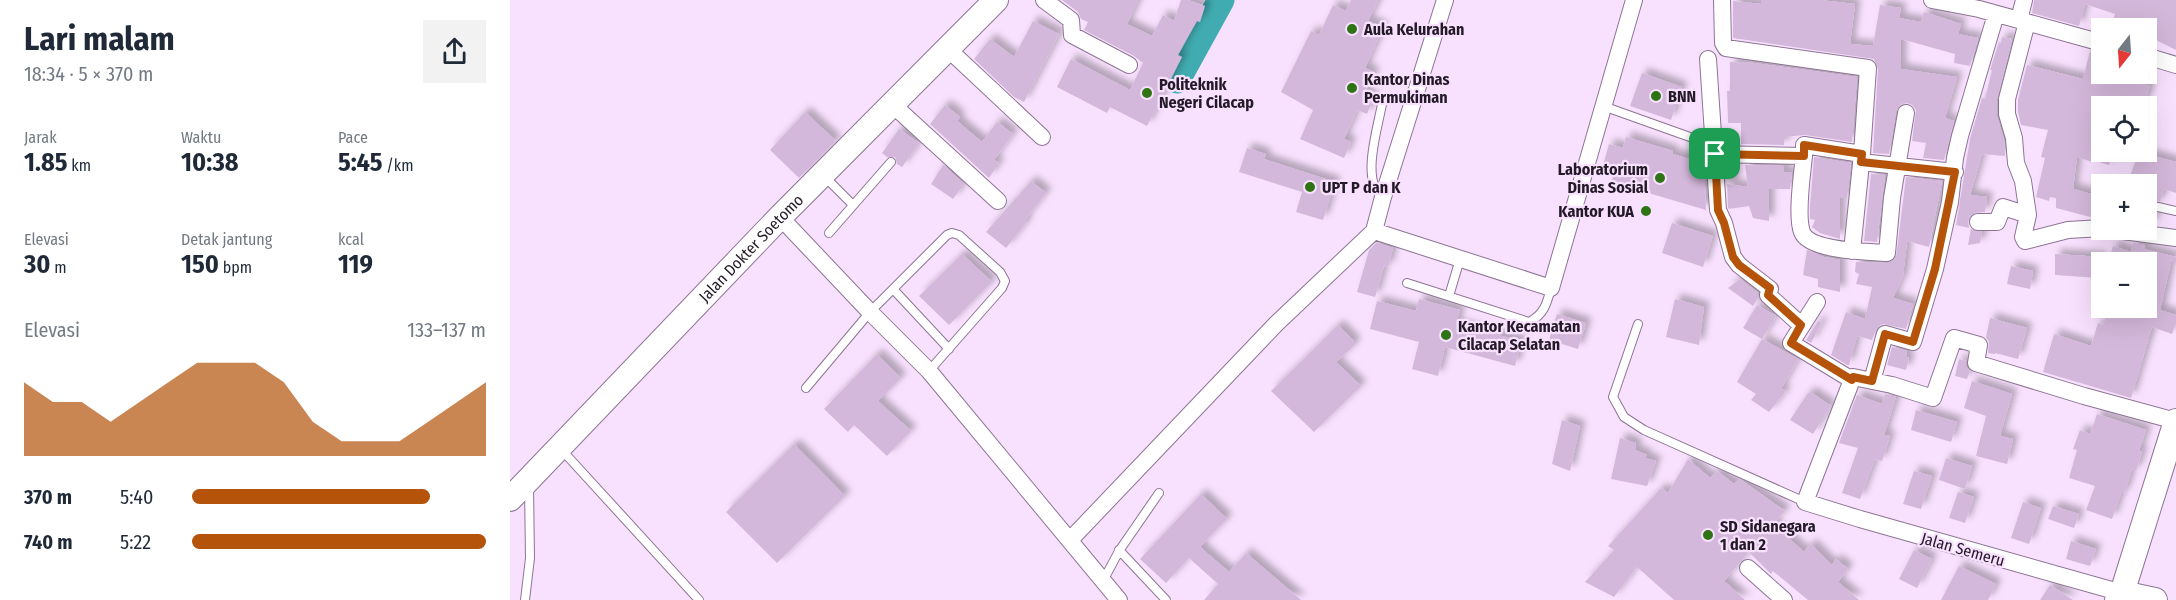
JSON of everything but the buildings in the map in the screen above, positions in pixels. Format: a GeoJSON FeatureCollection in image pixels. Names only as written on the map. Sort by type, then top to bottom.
{"type":"FeatureCollection","features":[{"type":"Feature","properties":{"kind":"street","name":"Jalan Dokter Soetomo"},"geometry":{"type":"LineString","coordinates":[[510,498],[780,217],[996,0]]}},
{"type":"Feature","properties":{"kind":"street"},"geometry":{"type":"LineString","coordinates":[[1044,0],[1071,20],[1072,35],[1129,65]]}},
{"type":"Feature","properties":{"kind":"street"},"geometry":{"type":"LineString","coordinates":[[1070,540],[1276,324],[1374,231],[1445,0]]}},
{"type":"Feature","properties":{"kind":"street"},"geometry":{"type":"LineString","coordinates":[[1374,231],[1551,288],[1634,0]]}},
{"type":"Feature","properties":{"kind":"street"},"geometry":{"type":"LineString","coordinates":[[1722,0],[1723,44],[1726,48],[1868,68],[1862,158],[1852,251]]}},
{"type":"Feature","properties":{"kind":"street"},"geometry":{"type":"LineString","coordinates":[[1932,0],[1979,5],[1996,14],[2091,41]]}},
{"type":"Feature","properties":{"kind":"street"},"geometry":{"type":"LineString","coordinates":[[2024,0],[2023,21],[2007,99],[2007,114],[2012,129],[2016,163],[2023,181],[2028,215],[2023,237],[2025,241],[2068,230],[2091,229]]}},
{"type":"Feature","properties":{"kind":"street"},"geometry":{"type":"LineString","coordinates":[[1872,381],[1885,334],[1913,342],[1935,269],[1960,136],[1996,14]]}},
{"type":"Feature","properties":{"kind":"street"},"geometry":{"type":"LineString","coordinates":[[948,49],[1042,137]]}},
{"type":"Feature","properties":{"kind":"street"},"geometry":{"type":"LineString","coordinates":[[1708,58],[1721,218],[1733,257],[1739,265],[1770,288],[1768,295],[1801,325]]}},
{"type":"Feature","properties":{"kind":"street"},"geometry":{"type":"LineString","coordinates":[[2157,59],[2176,65]]}},
{"type":"Feature","properties":{"kind":"street"},"geometry":{"type":"LineString","coordinates":[[893,105],[998,201]]}},
{"type":"Feature","properties":{"kind":"street"},"geometry":{"type":"LineString","coordinates":[[1906,112],[1898,165],[1887,254],[1852,251],[1815,242],[1806,237],[1802,232],[1801,190],[1804,145],[1898,165],[1955,172]]}},
{"type":"Feature","properties":{"kind":"street"},"geometry":{"type":"LineString","coordinates":[[1715,150],[1804,156]]}},
{"type":"Feature","properties":{"kind":"street"},"geometry":{"type":"LineString","coordinates":[[1978,222],[1997,222],[2003,207],[2028,215]]}},
{"type":"Feature","properties":{"kind":"street"},"geometry":{"type":"LineString","coordinates":[[780,217],[870,312],[929,370],[1119,600]]}},
{"type":"Feature","properties":{"kind":"street"},"geometry":{"type":"LineString","coordinates":[[2157,236],[2176,238]]}},
{"type":"Feature","properties":{"kind":"street"},"geometry":{"type":"LineString","coordinates":[[1817,302],[1791,343],[1852,380]]}},
{"type":"Feature","properties":{"kind":"street"},"geometry":{"type":"LineString","coordinates":[[1805,502],[1853,377],[1892,385],[1933,398],[1954,338],[1979,345],[1976,363],[2176,421],[2120,597],[2155,600]]}},
{"type":"Feature","properties":{"kind":"street","name":"Jalan Semeru"},"geometry":{"type":"LineString","coordinates":[[1805,502],[2120,597]]}},
{"type":"Feature","properties":{"kind":"street"},"geometry":{"type":"LineString","coordinates":[[1748,568],[1784,600]]}},
{"type":"Feature","properties":{"kind":"lane"},"geometry":{"type":"LineString","coordinates":[[1383,104],[1370,174],[1374,189],[1383,197]]}},
{"type":"Feature","properties":{"kind":"lane"},"geometry":{"type":"LineString","coordinates":[[1603,106],[1715,150]]}},
{"type":"Feature","properties":{"kind":"lane"},"geometry":{"type":"LineString","coordinates":[[829,233],[891,162]]}},
{"type":"Feature","properties":{"kind":"lane"},"geometry":{"type":"LineString","coordinates":[[822,175],[854,205]]}},
{"type":"Feature","properties":{"kind":"lane"},"geometry":{"type":"LineString","coordinates":[[2158,207],[2176,211]]}},
{"type":"Feature","properties":{"kind":"lane"},"geometry":{"type":"LineString","coordinates":[[806,388],[870,312],[952,232],[960,235],[1000,272],[1005,281],[1002,288],[929,370]]}},
{"type":"Feature","properties":{"kind":"lane"},"geometry":{"type":"LineString","coordinates":[[1449,296],[1460,259]]}},
{"type":"Feature","properties":{"kind":"lane"},"geometry":{"type":"LineString","coordinates":[[1407,283],[1529,322],[1537,318],[1546,308],[1551,288]]}},
{"type":"Feature","properties":{"kind":"lane"},"geometry":{"type":"LineString","coordinates":[[893,289],[949,349]]}},
{"type":"Feature","properties":{"kind":"lane"},"geometry":{"type":"LineString","coordinates":[[1638,324],[1613,397],[1624,417],[1644,430],[1805,502]]}},
{"type":"Feature","properties":{"kind":"lane"},"geometry":{"type":"LineString","coordinates":[[560,448],[699,600]]}},
{"type":"Feature","properties":{"kind":"lane"},"geometry":{"type":"LineString","coordinates":[[525,600],[530,558],[529,477]]}},
{"type":"Feature","properties":{"kind":"lane"},"geometry":{"type":"LineString","coordinates":[[1102,582],[1119,550],[1160,493]]}},
{"type":"Feature","properties":{"kind":"lane"},"geometry":{"type":"LineString","coordinates":[[1119,550],[1166,600]]}},
{"type":"Feature","properties":{"kind":"waterway"},"geometry":{"type":"LineString","coordinates":[[1177,80],[1221,0]]}},
{"type":"Feature","properties":{"kind":"place","name":"Aula Kelurahan"},"geometry":{"type":"Point","coordinates":[1352,29]}},
{"type":"Feature","properties":{"kind":"place","name":"Kantor Dinas Permukiman"},"geometry":{"type":"Point","coordinates":[1352,88]}},
{"type":"Feature","properties":{"kind":"place","name":"Politeknik Negeri Cilacap"},"geometry":{"type":"Point","coordinates":[1147,93]}},
{"type":"Feature","properties":{"kind":"place","name":"BNN"},"geometry":{"type":"Point","coordinates":[1656,96]}},
{"type":"Feature","properties":{"kind":"place","name":"Laboratorium Dinas Sosial"},"geometry":{"type":"Point","coordinates":[1660,178]}},
{"type":"Feature","properties":{"kind":"place","name":"UPT P dan K"},"geometry":{"type":"Point","coordinates":[1310,187]}},
{"type":"Feature","properties":{"kind":"place","name":"Kantor KUA"},"geometry":{"type":"Point","coordinates":[1646,211]}},
{"type":"Feature","properties":{"kind":"place","name":"Kantor Kecamatan Cilacap Selatan"},"geometry":{"type":"Point","coordinates":[1446,335]}},
{"type":"Feature","properties":{"kind":"place","name":"SD Sidanegara 1 dan 2"},"geometry":{"type":"Point","coordinates":[1708,535]}},
{"type":"Feature","properties":{"kind":"route"},"geometry":{"type":"LineString","coordinates":[[1804,145],[1811,145],[1862,154],[1861,162],[1955,172],[1935,269],[1913,342],[1885,334],[1872,381],[1853,377],[1852,380],[1791,343],[1801,325],[1768,295],[1770,288],[1739,265],[1733,257],[1718,210],[1715,154],[1804,156],[1804,145]]}}]}
